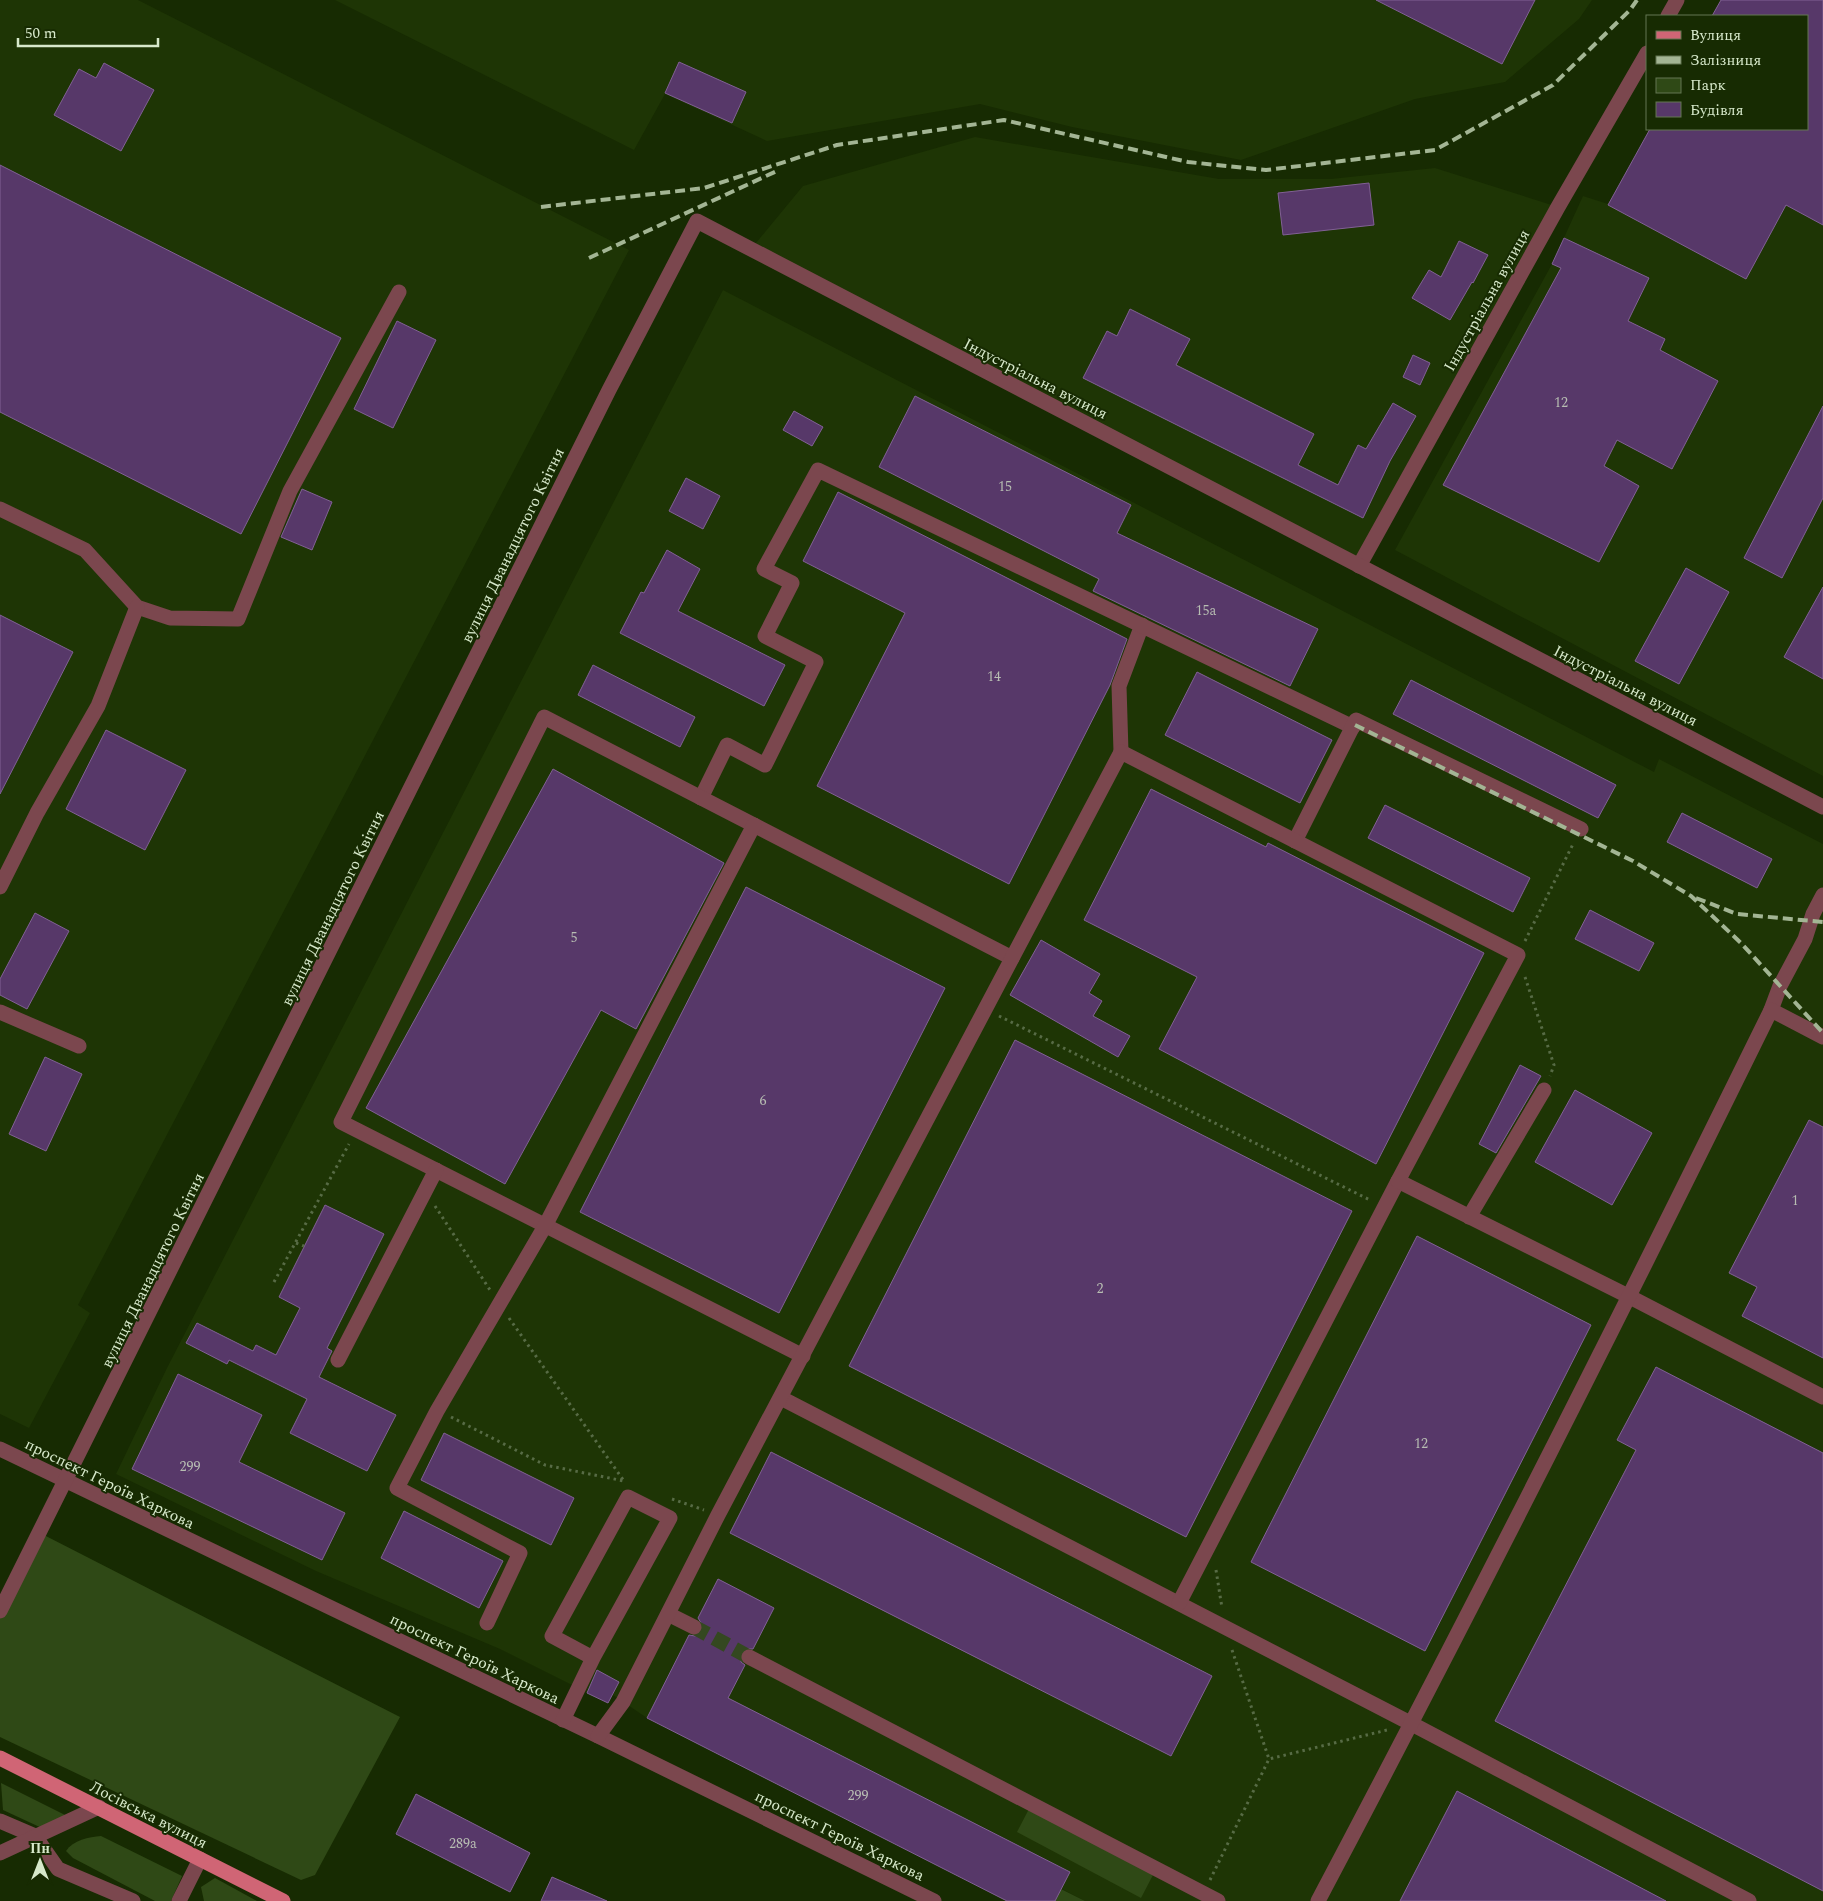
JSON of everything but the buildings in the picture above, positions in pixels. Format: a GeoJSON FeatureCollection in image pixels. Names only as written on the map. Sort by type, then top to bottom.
{"type":"FeatureCollection","features":[{"type":"Feature","properties":{"kind":"main road","name":"Лосівська вулиця"},"geometry":{"type":"LineString","coordinates":[[0,1758],[283,1901]]}},
{"type":"Feature","properties":{"kind":"street"},"geometry":{"type":"LineString","coordinates":[[1669,15],[1677,0]]}},
{"type":"Feature","properties":{"kind":"street","name":"Індустріальна вулиця"},"geometry":{"type":"LineString","coordinates":[[1359,566],[1558,208],[1646,55]]}},
{"type":"Feature","properties":{"kind":"street","name":"Індустріальна вулиця"},"geometry":{"type":"LineString","coordinates":[[697,221],[1823,807]]}},
{"type":"Feature","properties":{"kind":"street","name":"вулиця Дванадцятого Квітня"},"geometry":{"type":"LineString","coordinates":[[0,1611],[609,390],[697,221]]}},
{"type":"Feature","properties":{"kind":"street"},"geometry":{"type":"LineString","coordinates":[[0,509],[85,550],[137,607],[170,618],[238,619],[290,491],[399,292]]}},
{"type":"Feature","properties":{"kind":"street"},"geometry":{"type":"LineString","coordinates":[[701,798],[727,745],[765,765],[816,662],[765,636],[792,583],[764,569],[818,470],[1352,727]]}},
{"type":"Feature","properties":{"kind":"street"},"geometry":{"type":"LineString","coordinates":[[0,887],[37,814],[98,706],[137,607]]}},
{"type":"Feature","properties":{"kind":"street"},"geometry":{"type":"LineString","coordinates":[[598,1736],[623,1702],[718,1515],[782,1398],[1121,752],[1119,686],[1142,625]]}},
{"type":"Feature","properties":{"kind":"street"},"geometry":{"type":"LineString","coordinates":[[803,1356],[341,1122],[544,717],[1012,958]]}},
{"type":"Feature","properties":{"kind":"street"},"geometry":{"type":"LineString","coordinates":[[1295,841],[1356,720],[1581,829]]}},
{"type":"Feature","properties":{"kind":"street"},"geometry":{"type":"LineString","coordinates":[[1121,752],[1518,955],[1384,1207],[1179,1603]]}},
{"type":"Feature","properties":{"kind":"street"},"geometry":{"type":"LineString","coordinates":[[487,1623],[520,1553],[397,1488],[438,1411],[545,1226],[754,825]]}},
{"type":"Feature","properties":{"kind":"street"},"geometry":{"type":"LineString","coordinates":[[1318,1901],[1412,1724],[1630,1297],[1771,1010],[1780,986],[1805,939],[1813,914],[1823,895]]}},
{"type":"Feature","properties":{"kind":"street"},"geometry":{"type":"LineString","coordinates":[[1771,1010],[1823,1037]]}},
{"type":"Feature","properties":{"kind":"street"},"geometry":{"type":"LineString","coordinates":[[0,1012],[79,1046]]}},
{"type":"Feature","properties":{"kind":"street"},"geometry":{"type":"LineString","coordinates":[[1469,1217],[1544,1090]]}},
{"type":"Feature","properties":{"kind":"street"},"geometry":{"type":"LineString","coordinates":[[338,1360],[436,1170]]}},
{"type":"Feature","properties":{"kind":"street"},"geometry":{"type":"LineString","coordinates":[[1398,1181],[1630,1297],[1823,1397]]}},
{"type":"Feature","properties":{"kind":"street"},"geometry":{"type":"LineString","coordinates":[[782,1398],[1412,1724],[1749,1901]]}},
{"type":"Feature","properties":{"kind":"street","name":"проспект Героїв Харкова"},"geometry":{"type":"LineString","coordinates":[[0,1449],[598,1736],[934,1901]]}},
{"type":"Feature","properties":{"kind":"street"},"geometry":{"type":"LineString","coordinates":[[563,1720],[593,1658],[670,1518],[628,1497],[552,1636],[593,1658]]}},
{"type":"Feature","properties":{"kind":"street"},"geometry":{"type":"LineString","coordinates":[[668,1614],[694,1626]]}},
{"type":"Feature","properties":{"kind":"street"},"geometry":{"type":"LineString","coordinates":[[749,1657],[1218,1901]]}},
{"type":"Feature","properties":{"kind":"street"},"geometry":{"type":"LineString","coordinates":[[0,1852],[99,1808]]}},
{"type":"Feature","properties":{"kind":"street"},"geometry":{"type":"LineString","coordinates":[[0,1821],[35,1836],[58,1869],[133,1901]]}},
{"type":"Feature","properties":{"kind":"street"},"geometry":{"type":"LineString","coordinates":[[179,1901],[200,1859]]}},
{"type":"Feature","properties":{"kind":"path"},"geometry":{"type":"LineString","coordinates":[[1544,1090],[1554,1065],[1518,955],[1581,829]]}},
{"type":"Feature","properties":{"kind":"path"},"geometry":{"type":"LineString","coordinates":[[986,1009],[1384,1207]]}},
{"type":"Feature","properties":{"kind":"path"},"geometry":{"type":"LineString","coordinates":[[274,1282],[357,1130]]}},
{"type":"Feature","properties":{"kind":"path"},"geometry":{"type":"LineString","coordinates":[[425,1192],[500,1305],[624,1481]]}},
{"type":"Feature","properties":{"kind":"path"},"geometry":{"type":"LineString","coordinates":[[296,1243],[304,1246]]}},
{"type":"Feature","properties":{"kind":"path"},"geometry":{"type":"LineString","coordinates":[[438,1411],[544,1465],[633,1484]]}},
{"type":"Feature","properties":{"kind":"path"},"geometry":{"type":"LineString","coordinates":[[667,1497],[718,1515]]}},
{"type":"Feature","properties":{"kind":"path"},"geometry":{"type":"LineString","coordinates":[[1204,1893],[1269,1759],[1412,1724]]}},
{"type":"Feature","properties":{"kind":"shaded area"},"geometry":{"type":"Polygon","coordinates":[[[0,0],[138,0],[629,250],[78,1305],[90,1313],[29,1428],[0,1414],[0,0]]]}},
{"type":"Feature","properties":{"kind":"shaded area"},"geometry":{"type":"Polygon","coordinates":[[[335,0],[1592,0],[1579,19],[1505,82],[1415,99],[1241,160],[1072,127],[980,104],[767,141],[665,94],[634,150],[335,0]]]}},
{"type":"Feature","properties":{"kind":"shaded area"},"geometry":{"type":"Polygon","coordinates":[[[1721,0],[1823,0],[1823,776],[1395,550],[1552,264],[1583,196],[1608,204],[1649,130],[1808,130],[1808,15],[1713,15],[1721,0]]]}},
{"type":"Feature","properties":{"kind":"shaded area"},"geometry":{"type":"Polygon","coordinates":[[[975,137],[1219,179],[1331,179],[1435,168],[1558,207],[1359,566],[751,249],[803,186],[975,137]]]}},
{"type":"Feature","properties":{"kind":"shaded area"},"geometry":{"type":"Polygon","coordinates":[[[723,290],[1654,772],[1659,759],[1823,844],[1823,1901],[1085,1901],[1062,1889],[1055,1901],[1007,1901],[647,1718],[613,1695],[608,1703],[500,1649],[316,1571],[116,1474],[167,1368],[723,290]]]}},
{"type":"Feature","properties":{"kind":"green space"},"geometry":{"type":"Polygon","coordinates":[[[40,1533],[400,1717],[315,1875],[301,1880],[0,1737],[0,1611],[40,1533]]]}},
{"type":"Feature","properties":{"kind":"green space"},"geometry":{"type":"Polygon","coordinates":[[[1,1783],[67,1816],[44,1829],[3,1810],[1,1783]]]}},
{"type":"Feature","properties":{"kind":"green space"},"geometry":{"type":"Polygon","coordinates":[[[1030,1807],[1154,1873],[1141,1898],[1017,1832],[1030,1807]]]}},
{"type":"Feature","properties":{"kind":"green space"},"geometry":{"type":"Polygon","coordinates":[[[101,1836],[182,1876],[171,1901],[155,1901],[73,1858],[66,1851],[73,1844],[86,1838],[101,1836]]]}},
{"type":"Feature","properties":{"kind":"green space"},"geometry":{"type":"Polygon","coordinates":[[[215,1878],[257,1901],[204,1901],[201,1887],[215,1878]]]}},
{"type":"Feature","properties":{"kind":"green space"},"geometry":{"type":"Polygon","coordinates":[[[1061,1889],[1085,1901],[1055,1901],[1061,1889]]]}},
{"type":"Feature","properties":{"kind":"tunnel"},"geometry":{"type":"LineString","coordinates":[[694,1627],[749,1657]]}},
{"type":"Feature","properties":{"kind":"railway"},"geometry":{"type":"LineString","coordinates":[[541,207],[704,188],[837,145],[1004,120],[1188,162],[1266,170],[1435,150],[1553,85],[1630,10],[1637,0]]}},
{"type":"Feature","properties":{"kind":"railway"},"geometry":{"type":"LineString","coordinates":[[589,258],[779,170]]}},
{"type":"Feature","properties":{"kind":"railway"},"geometry":{"type":"LineString","coordinates":[[1355,725],[1633,861],[1691,896],[1741,943],[1823,1033]]}},
{"type":"Feature","properties":{"kind":"railway"},"geometry":{"type":"LineString","coordinates":[[1696,898],[1737,914],[1823,922]]}}]}
